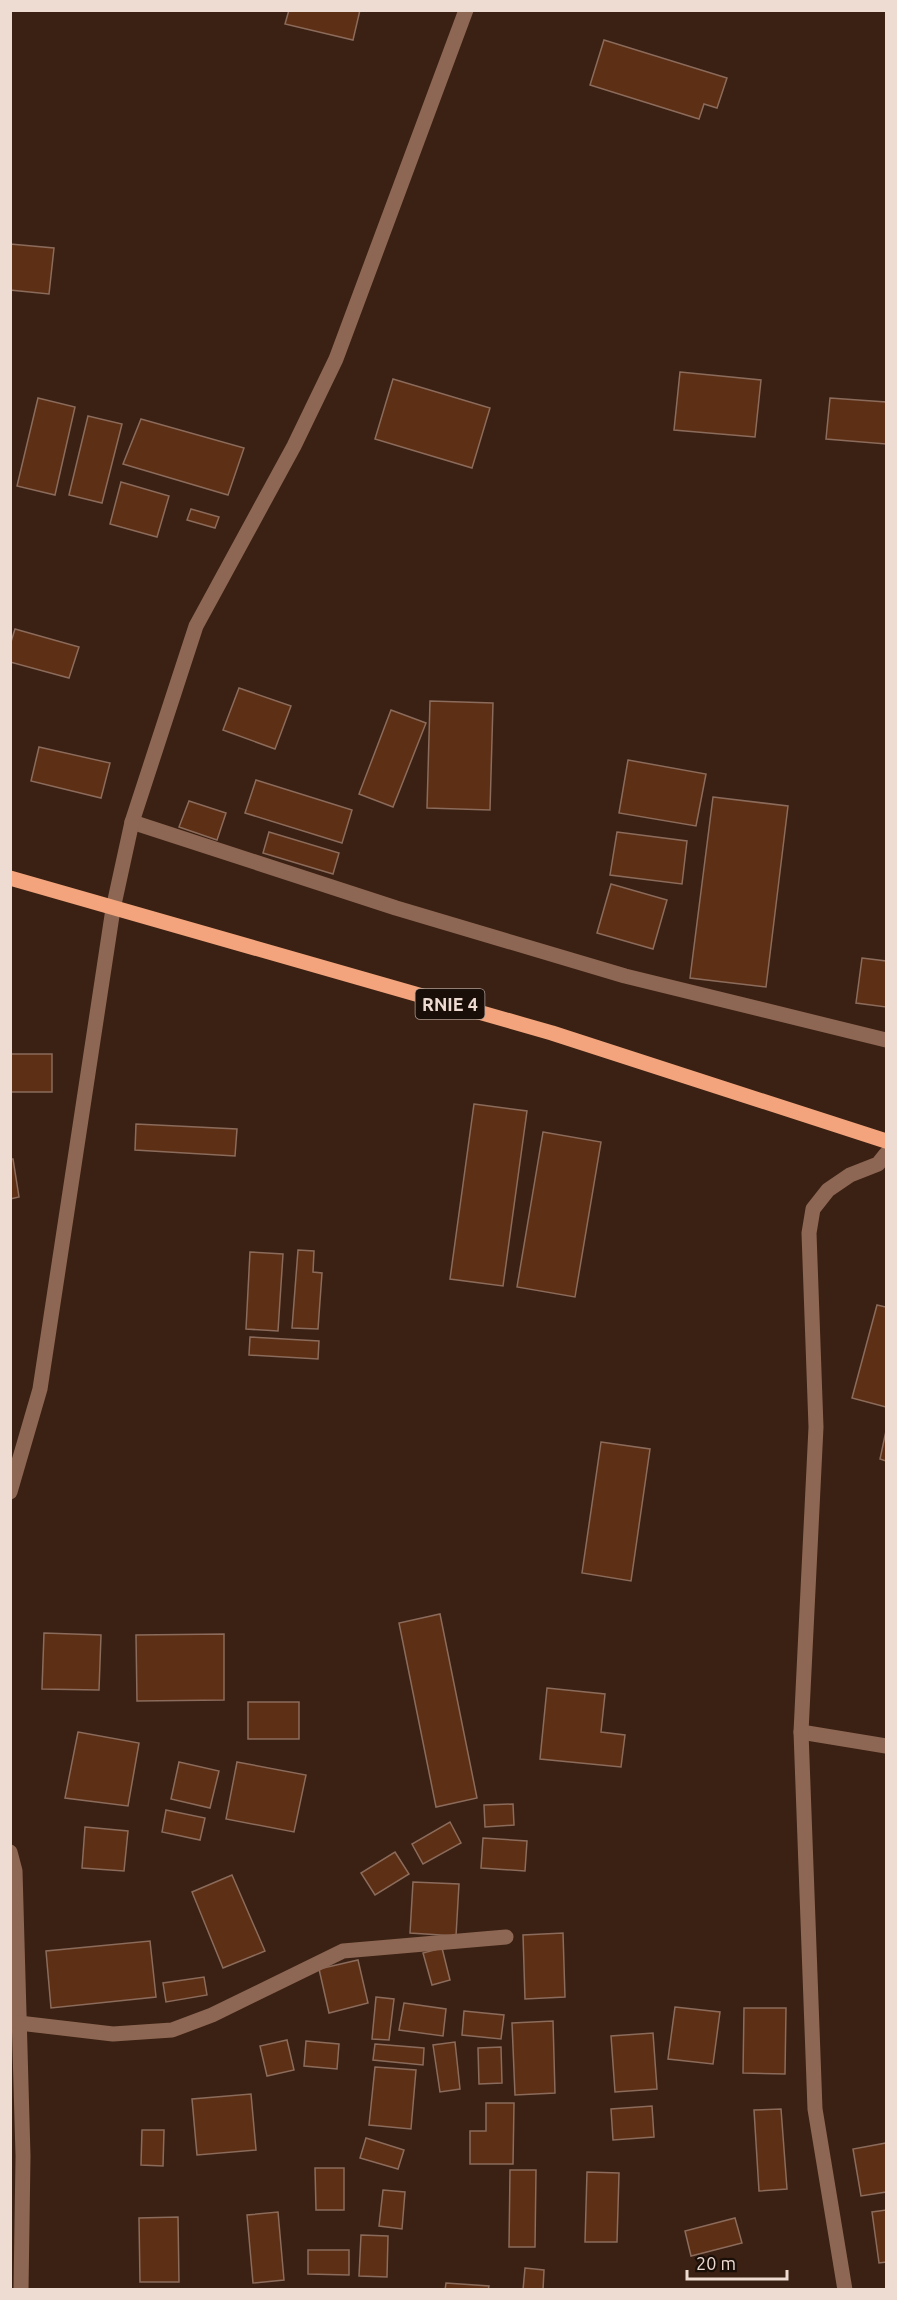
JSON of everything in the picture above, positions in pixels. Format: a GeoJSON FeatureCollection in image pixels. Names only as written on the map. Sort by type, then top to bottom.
{"type":"FeatureCollection","features":[{"type":"Feature","properties":{"kind":"main road","name":"RNIE 4"},"geometry":{"type":"LineString","coordinates":[[10,878],[552,1033],[886,1141]]}},
{"type":"Feature","properties":{"kind":"street"},"geometry":{"type":"LineString","coordinates":[[10,1492],[40,1389],[113,909],[132,822],[196,626],[294,446],[336,359],[466,10]]}},
{"type":"Feature","properties":{"kind":"street"},"geometry":{"type":"LineString","coordinates":[[132,822],[396,908],[613,973],[886,1040]]}},
{"type":"Feature","properties":{"kind":"street"},"geometry":{"type":"LineString","coordinates":[[845,2289],[816,2109],[801,1732],[816,1426],[809,1233],[813,1209],[828,1190],[850,1175],[878,1164],[886,1154]]}},
{"type":"Feature","properties":{"kind":"street"},"geometry":{"type":"LineString","coordinates":[[801,1732],[886,1746]]}},
{"type":"Feature","properties":{"kind":"street"},"geometry":{"type":"LineString","coordinates":[[10,1852],[15,1871],[23,2156],[21,2289]]}},
{"type":"Feature","properties":{"kind":"street"},"geometry":{"type":"LineString","coordinates":[[18,2023],[113,2034],[172,2030],[212,2015],[343,1951],[506,1936]]}},
{"type":"Feature","properties":{"kind":"building"},"geometry":{"type":"Polygon","coordinates":[[[289,10],[360,10],[353,40],[285,24],[289,10]]]}},
{"type":"Feature","properties":{"kind":"building"},"geometry":{"type":"Polygon","coordinates":[[[604,40],[727,78],[717,108],[704,104],[699,119],[590,85],[604,40]]]}},
{"type":"Feature","properties":{"kind":"building"},"geometry":{"type":"Polygon","coordinates":[[[10,244],[54,248],[49,294],[10,290],[10,244]]]}},
{"type":"Feature","properties":{"kind":"building"},"geometry":{"type":"Polygon","coordinates":[[[680,372],[761,380],[755,437],[674,430],[680,372]]]}},
{"type":"Feature","properties":{"kind":"building"},"geometry":{"type":"Polygon","coordinates":[[[393,379],[490,408],[472,468],[375,439],[393,379]]]}},
{"type":"Feature","properties":{"kind":"building"},"geometry":{"type":"Polygon","coordinates":[[[38,398],[75,407],[55,495],[17,486],[38,398]]]}},
{"type":"Feature","properties":{"kind":"building"},"geometry":{"type":"Polygon","coordinates":[[[830,398],[886,402],[886,444],[826,439],[830,398]]]}},
{"type":"Feature","properties":{"kind":"building"},"geometry":{"type":"Polygon","coordinates":[[[88,416],[122,424],[102,503],[69,495],[88,416]]]}},
{"type":"Feature","properties":{"kind":"building"},"geometry":{"type":"Polygon","coordinates":[[[141,419],[244,448],[228,495],[123,464],[141,419]]]}},
{"type":"Feature","properties":{"kind":"building"},"geometry":{"type":"Polygon","coordinates":[[[121,482],[169,496],[157,537],[110,524],[121,482]]]}},
{"type":"Feature","properties":{"kind":"building"},"geometry":{"type":"Polygon","coordinates":[[[191,509],[219,517],[215,528],[187,520],[191,509]]]}},
{"type":"Feature","properties":{"kind":"building"},"geometry":{"type":"Polygon","coordinates":[[[15,629],[79,647],[69,678],[10,662],[10,645],[15,629]]]}},
{"type":"Feature","properties":{"kind":"building"},"geometry":{"type":"Polygon","coordinates":[[[239,688],[291,706],[275,749],[223,730],[239,688]]]}},
{"type":"Feature","properties":{"kind":"building"},"geometry":{"type":"Polygon","coordinates":[[[430,701],[493,703],[490,810],[427,808],[430,701]]]}},
{"type":"Feature","properties":{"kind":"building"},"geometry":{"type":"Polygon","coordinates":[[[391,710],[426,723],[393,807],[359,794],[391,710]]]}},
{"type":"Feature","properties":{"kind":"building"},"geometry":{"type":"Polygon","coordinates":[[[39,747],[110,763],[101,798],[31,781],[39,747]]]}},
{"type":"Feature","properties":{"kind":"building"},"geometry":{"type":"Polygon","coordinates":[[[628,760],[706,774],[696,826],[619,813],[628,760]]]}},
{"type":"Feature","properties":{"kind":"building"},"geometry":{"type":"Polygon","coordinates":[[[256,780],[352,810],[342,843],[245,813],[256,780]]]}},
{"type":"Feature","properties":{"kind":"building"},"geometry":{"type":"Polygon","coordinates":[[[713,797],[788,806],[766,987],[690,978],[713,797]]]}},
{"type":"Feature","properties":{"kind":"building"},"geometry":{"type":"Polygon","coordinates":[[[189,801],[226,813],[217,840],[179,827],[189,801]]]}},
{"type":"Feature","properties":{"kind":"building"},"geometry":{"type":"Polygon","coordinates":[[[269,832],[339,853],[333,874],[263,853],[269,832]]]}},
{"type":"Feature","properties":{"kind":"building"},"geometry":{"type":"Polygon","coordinates":[[[617,832],[687,841],[682,884],[610,875],[617,832]]]}},
{"type":"Feature","properties":{"kind":"building"},"geometry":{"type":"Polygon","coordinates":[[[611,884],[667,900],[653,949],[597,933],[611,884]]]}},
{"type":"Feature","properties":{"kind":"building"},"geometry":{"type":"Polygon","coordinates":[[[862,958],[886,961],[886,1007],[856,1003],[862,958]]]}},
{"type":"Feature","properties":{"kind":"building"},"geometry":{"type":"Polygon","coordinates":[[[10,1054],[52,1054],[52,1092],[10,1092],[10,1054]]]}},
{"type":"Feature","properties":{"kind":"building"},"geometry":{"type":"Polygon","coordinates":[[[474,1104],[527,1111],[503,1286],[450,1279],[474,1104]]]}},
{"type":"Feature","properties":{"kind":"building"},"geometry":{"type":"Polygon","coordinates":[[[136,1124],[237,1129],[235,1156],[135,1150],[136,1124]]]}},
{"type":"Feature","properties":{"kind":"building"},"geometry":{"type":"Polygon","coordinates":[[[543,1132],[601,1142],[575,1297],[517,1287],[543,1132]]]}},
{"type":"Feature","properties":{"kind":"building"},"geometry":{"type":"Polygon","coordinates":[[[10,1159],[13,1159],[19,1197],[10,1199],[10,1159]]]}},
{"type":"Feature","properties":{"kind":"building"},"geometry":{"type":"Polygon","coordinates":[[[298,1250],[314,1251],[313,1272],[322,1273],[318,1329],[292,1328],[298,1250]]]}},
{"type":"Feature","properties":{"kind":"building"},"geometry":{"type":"Polygon","coordinates":[[[250,1252],[283,1254],[278,1331],[246,1329],[250,1252]]]}},
{"type":"Feature","properties":{"kind":"building"},"geometry":{"type":"Polygon","coordinates":[[[877,1305],[886,1307],[886,1407],[852,1398],[877,1305]]]}},
{"type":"Feature","properties":{"kind":"building"},"geometry":{"type":"Polygon","coordinates":[[[250,1337],[319,1341],[318,1359],[249,1355],[250,1337]]]}},
{"type":"Feature","properties":{"kind":"building"},"geometry":{"type":"Polygon","coordinates":[[[886,1431],[886,1461],[880,1459],[886,1431]]]}},
{"type":"Feature","properties":{"kind":"building"},"geometry":{"type":"Polygon","coordinates":[[[601,1442],[650,1449],[631,1581],[582,1573],[601,1442]]]}},
{"type":"Feature","properties":{"kind":"building"},"geometry":{"type":"Polygon","coordinates":[[[440,1614],[477,1798],[436,1807],[399,1623],[440,1614]]]}},
{"type":"Feature","properties":{"kind":"building"},"geometry":{"type":"Polygon","coordinates":[[[44,1633],[101,1635],[99,1690],[42,1689],[44,1633]]]}},
{"type":"Feature","properties":{"kind":"building"},"geometry":{"type":"Polygon","coordinates":[[[224,1634],[224,1700],[137,1701],[136,1635],[224,1634]]]}},
{"type":"Feature","properties":{"kind":"building"},"geometry":{"type":"Polygon","coordinates":[[[547,1688],[605,1694],[601,1732],[625,1735],[621,1767],[540,1759],[547,1688]]]}},
{"type":"Feature","properties":{"kind":"building"},"geometry":{"type":"Polygon","coordinates":[[[248,1702],[299,1702],[299,1739],[248,1739],[248,1702]]]}},
{"type":"Feature","properties":{"kind":"building"},"geometry":{"type":"Polygon","coordinates":[[[78,1732],[139,1743],[128,1806],[65,1798],[78,1732]]]}},
{"type":"Feature","properties":{"kind":"building"},"geometry":{"type":"Polygon","coordinates":[[[179,1762],[219,1771],[210,1808],[171,1799],[179,1762]]]}},
{"type":"Feature","properties":{"kind":"building"},"geometry":{"type":"Polygon","coordinates":[[[237,1762],[306,1775],[294,1832],[226,1819],[237,1762]]]}},
{"type":"Feature","properties":{"kind":"building"},"geometry":{"type":"Polygon","coordinates":[[[513,1804],[514,1825],[485,1827],[484,1805],[513,1804]]]}},
{"type":"Feature","properties":{"kind":"building"},"geometry":{"type":"Polygon","coordinates":[[[166,1810],[205,1818],[200,1840],[162,1832],[166,1810]]]}},
{"type":"Feature","properties":{"kind":"building"},"geometry":{"type":"Polygon","coordinates":[[[450,1822],[461,1843],[423,1864],[412,1844],[450,1822]]]}},
{"type":"Feature","properties":{"kind":"building"},"geometry":{"type":"Polygon","coordinates":[[[85,1827],[128,1831],[124,1871],[82,1868],[85,1827]]]}},
{"type":"Feature","properties":{"kind":"building"},"geometry":{"type":"Polygon","coordinates":[[[483,1838],[527,1841],[525,1871],[481,1868],[483,1838]]]}},
{"type":"Feature","properties":{"kind":"building"},"geometry":{"type":"Polygon","coordinates":[[[395,1852],[409,1874],[375,1895],[361,1873],[395,1852]]]}},
{"type":"Feature","properties":{"kind":"building"},"geometry":{"type":"Polygon","coordinates":[[[232,1875],[265,1951],[223,1968],[192,1892],[232,1875]]]}},
{"type":"Feature","properties":{"kind":"building"},"geometry":{"type":"Polygon","coordinates":[[[413,1882],[459,1884],[456,1936],[410,1933],[413,1882]]]}},
{"type":"Feature","properties":{"kind":"building"},"geometry":{"type":"Polygon","coordinates":[[[563,1933],[565,1997],[525,1999],[523,1935],[563,1933]]]}},
{"type":"Feature","properties":{"kind":"building"},"geometry":{"type":"Polygon","coordinates":[[[150,1941],[156,1997],[51,2008],[46,1951],[150,1941]]]}},
{"type":"Feature","properties":{"kind":"building"},"geometry":{"type":"Polygon","coordinates":[[[442,1948],[450,1980],[432,1985],[423,1953],[442,1948]]]}},
{"type":"Feature","properties":{"kind":"building"},"geometry":{"type":"Polygon","coordinates":[[[358,1960],[368,2003],[329,2013],[319,1969],[358,1960]]]}},
{"type":"Feature","properties":{"kind":"building"},"geometry":{"type":"Polygon","coordinates":[[[204,1977],[207,1995],[166,2002],[163,1983],[204,1977]]]}},
{"type":"Feature","properties":{"kind":"building"},"geometry":{"type":"Polygon","coordinates":[[[376,1997],[394,1999],[389,2040],[372,2039],[376,1997]]]}},
{"type":"Feature","properties":{"kind":"building"},"geometry":{"type":"Polygon","coordinates":[[[404,2003],[446,2009],[443,2036],[399,2030],[404,2003]]]}},
{"type":"Feature","properties":{"kind":"building"},"geometry":{"type":"Polygon","coordinates":[[[675,2007],[720,2012],[713,2064],[668,2059],[675,2007]]]}},
{"type":"Feature","properties":{"kind":"building"},"geometry":{"type":"Polygon","coordinates":[[[744,2008],[786,2008],[785,2074],[743,2073],[744,2008]]]}},
{"type":"Feature","properties":{"kind":"building"},"geometry":{"type":"Polygon","coordinates":[[[464,2011],[504,2015],[501,2039],[462,2035],[464,2011]]]}},
{"type":"Feature","properties":{"kind":"building"},"geometry":{"type":"Polygon","coordinates":[[[553,2021],[555,2093],[515,2095],[512,2023],[553,2021]]]}},
{"type":"Feature","properties":{"kind":"building"},"geometry":{"type":"Polygon","coordinates":[[[653,2033],[657,2089],[615,2092],[611,2036],[653,2033]]]}},
{"type":"Feature","properties":{"kind":"building"},"geometry":{"type":"Polygon","coordinates":[[[287,2040],[294,2070],[267,2076],[260,2046],[287,2040]]]}},
{"type":"Feature","properties":{"kind":"building"},"geometry":{"type":"Polygon","coordinates":[[[306,2041],[339,2044],[337,2069],[304,2066],[306,2041]]]}},
{"type":"Feature","properties":{"kind":"building"},"geometry":{"type":"Polygon","coordinates":[[[455,2042],[460,2089],[440,2092],[433,2045],[455,2042]]]}},
{"type":"Feature","properties":{"kind":"building"},"geometry":{"type":"Polygon","coordinates":[[[375,2044],[424,2048],[423,2065],[373,2060],[375,2044]]]}},
{"type":"Feature","properties":{"kind":"building"},"geometry":{"type":"Polygon","coordinates":[[[501,2047],[502,2083],[479,2084],[478,2048],[501,2047]]]}},
{"type":"Feature","properties":{"kind":"building"},"geometry":{"type":"Polygon","coordinates":[[[375,2067],[416,2070],[411,2129],[369,2125],[375,2067]]]}},
{"type":"Feature","properties":{"kind":"building"},"geometry":{"type":"Polygon","coordinates":[[[251,2094],[256,2150],[197,2155],[192,2099],[251,2094]]]}},
{"type":"Feature","properties":{"kind":"building"},"geometry":{"type":"Polygon","coordinates":[[[486,2103],[514,2103],[513,2164],[470,2164],[470,2131],[486,2131],[486,2103]]]}},
{"type":"Feature","properties":{"kind":"building"},"geometry":{"type":"Polygon","coordinates":[[[652,2106],[654,2137],[613,2140],[611,2109],[652,2106]]]}},
{"type":"Feature","properties":{"kind":"building"},"geometry":{"type":"Polygon","coordinates":[[[781,2109],[787,2189],[759,2191],[754,2110],[781,2109]]]}},
{"type":"Feature","properties":{"kind":"building"},"geometry":{"type":"Polygon","coordinates":[[[142,2130],[164,2130],[163,2166],[141,2165],[142,2130]]]}},
{"type":"Feature","properties":{"kind":"building"},"geometry":{"type":"Polygon","coordinates":[[[366,2138],[404,2150],[398,2169],[360,2158],[366,2138]]]}},
{"type":"Feature","properties":{"kind":"building"},"geometry":{"type":"Polygon","coordinates":[[[886,2143],[886,2192],[861,2196],[853,2149],[886,2143]]]}},
{"type":"Feature","properties":{"kind":"building"},"geometry":{"type":"Polygon","coordinates":[[[315,2168],[344,2168],[344,2210],[316,2210],[315,2168]]]}},
{"type":"Feature","properties":{"kind":"building"},"geometry":{"type":"Polygon","coordinates":[[[510,2170],[536,2170],[535,2247],[509,2247],[510,2170]]]}},
{"type":"Feature","properties":{"kind":"building"},"geometry":{"type":"Polygon","coordinates":[[[587,2172],[619,2173],[617,2242],[585,2242],[587,2172]]]}},
{"type":"Feature","properties":{"kind":"building"},"geometry":{"type":"Polygon","coordinates":[[[383,2190],[405,2192],[402,2229],[379,2226],[383,2190]]]}},
{"type":"Feature","properties":{"kind":"building"},"geometry":{"type":"Polygon","coordinates":[[[886,2210],[886,2262],[879,2263],[872,2212],[886,2210]]]}},
{"type":"Feature","properties":{"kind":"building"},"geometry":{"type":"Polygon","coordinates":[[[278,2212],[284,2280],[253,2283],[247,2215],[278,2212]]]}},
{"type":"Feature","properties":{"kind":"building"},"geometry":{"type":"Polygon","coordinates":[[[178,2217],[179,2282],[140,2282],[139,2218],[178,2217]]]}},
{"type":"Feature","properties":{"kind":"building"},"geometry":{"type":"Polygon","coordinates":[[[735,2218],[742,2243],[691,2256],[685,2231],[735,2218]]]}},
{"type":"Feature","properties":{"kind":"building"},"geometry":{"type":"Polygon","coordinates":[[[361,2235],[388,2236],[387,2277],[359,2276],[361,2235]]]}},
{"type":"Feature","properties":{"kind":"building"},"geometry":{"type":"Polygon","coordinates":[[[308,2250],[349,2250],[349,2275],[308,2274],[308,2250]]]}},
{"type":"Feature","properties":{"kind":"building"},"geometry":{"type":"Polygon","coordinates":[[[525,2268],[544,2270],[543,2290],[523,2290],[525,2268]]]}},
{"type":"Feature","properties":{"kind":"building"},"geometry":{"type":"Polygon","coordinates":[[[446,2283],[489,2286],[488,2290],[445,2290],[446,2283]]]}}]}
